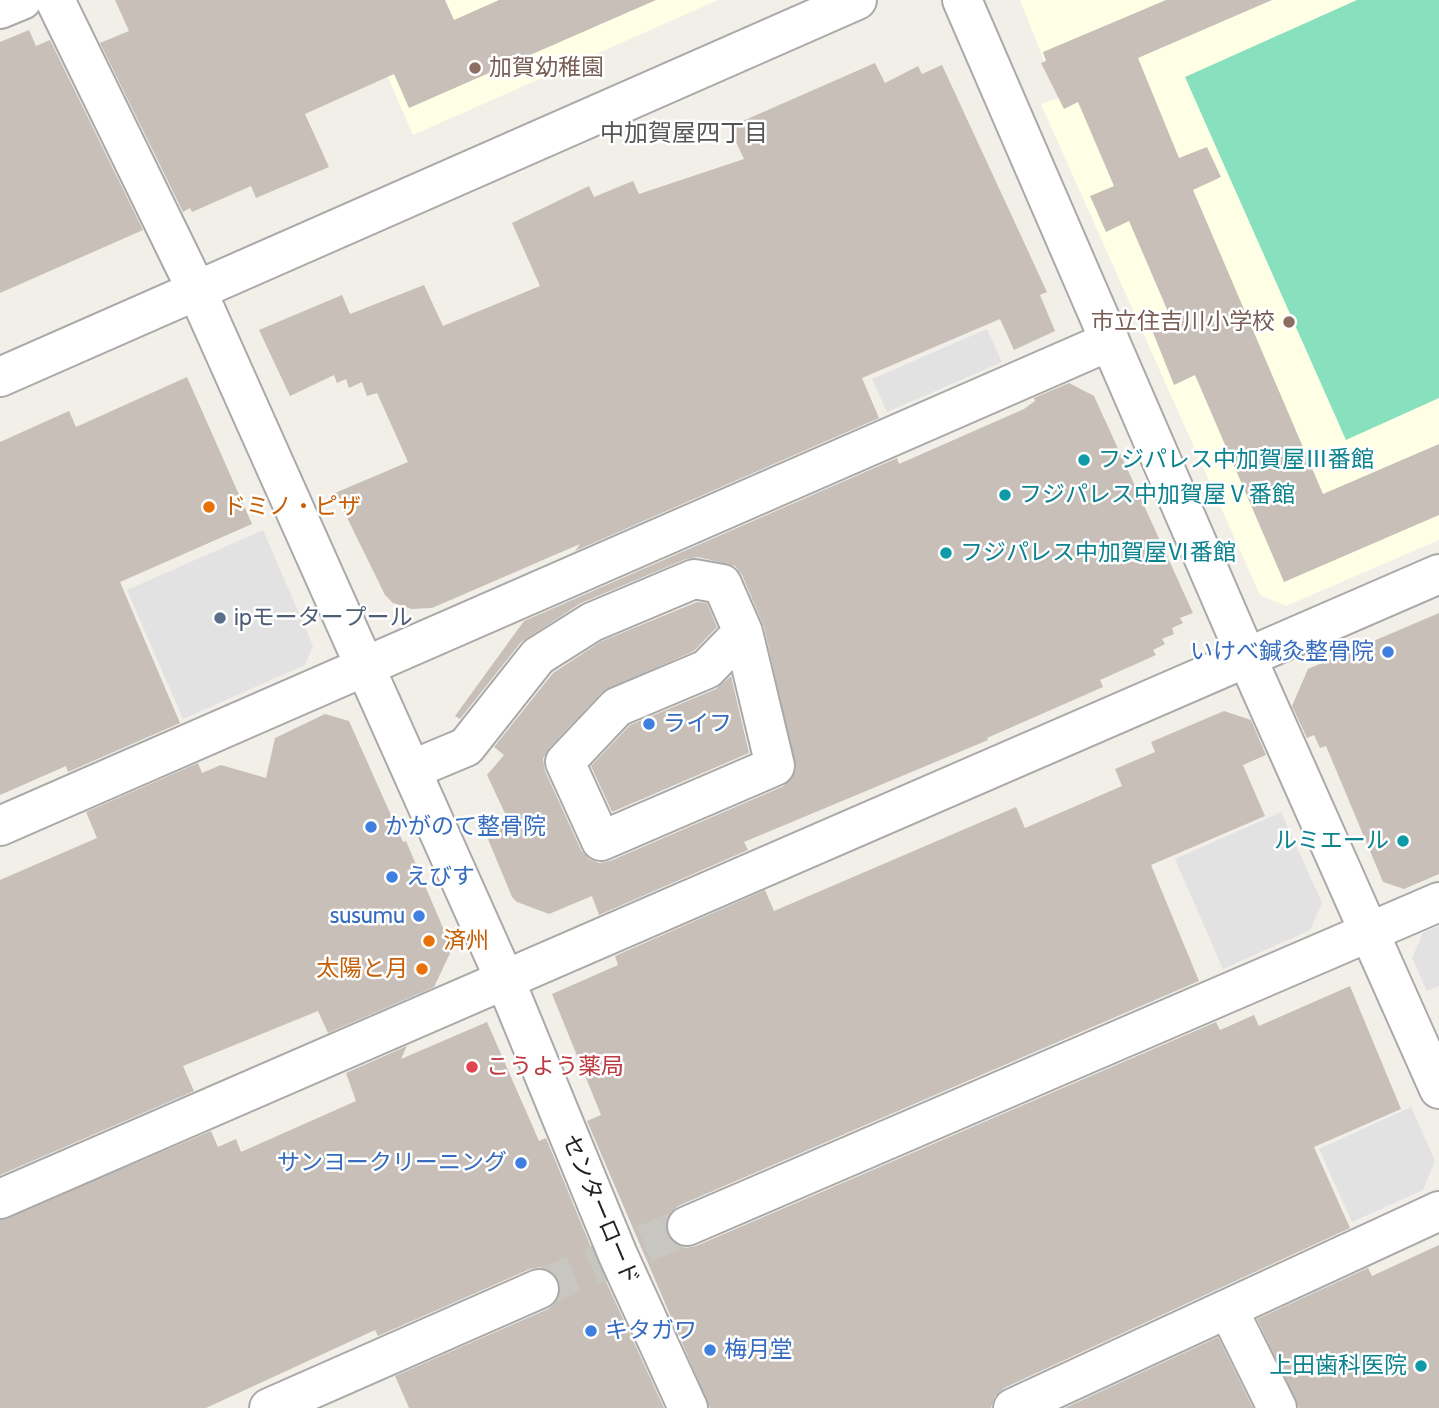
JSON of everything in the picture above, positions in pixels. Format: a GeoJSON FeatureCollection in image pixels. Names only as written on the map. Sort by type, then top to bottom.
{"type":"FeatureCollection","features":[{"type":"Feature","properties":{"kind":"street"},"geometry":{"type":"LineString","coordinates":[[0,9],[22,0]]}},
{"type":"Feature","properties":{"kind":"street","name":"センターロード"},"geometry":{"type":"LineString","coordinates":[[55,0],[197,291],[510,995],[618,1255],[688,1408]]}},
{"type":"Feature","properties":{"kind":"street"},"geometry":{"type":"LineString","coordinates":[[0,377],[857,0]]}},
{"type":"Feature","properties":{"kind":"street"},"geometry":{"type":"LineString","coordinates":[[962,0],[1247,657],[1439,1088]]}},
{"type":"Feature","properties":{"kind":"street"},"geometry":{"type":"LineString","coordinates":[[0,826],[1110,341]]}},
{"type":"Feature","properties":{"kind":"street"},"geometry":{"type":"LineString","coordinates":[[0,1199],[510,995],[1247,657],[1439,574]]}},
{"type":"Feature","properties":{"kind":"street"},"geometry":{"type":"LineString","coordinates":[[411,770],[466,747],[538,656],[592,622],[694,579],[722,584],[743,632],[775,766],[601,841],[565,762],[617,707],[707,669],[743,632]]}},
{"type":"Feature","properties":{"kind":"street"},"geometry":{"type":"LineString","coordinates":[[687,1226],[1439,902]]}},
{"type":"Feature","properties":{"kind":"street"},"geometry":{"type":"LineString","coordinates":[[1013,1408],[1439,1211]]}},
{"type":"Feature","properties":{"kind":"street"},"geometry":{"type":"LineString","coordinates":[[269,1408],[539,1289]]}},
{"type":"Feature","properties":{"kind":"street"},"geometry":{"type":"LineString","coordinates":[[1228,1309],[1277,1408]]}},
{"type":"Feature","properties":{"kind":"shaded area","name":"加賀幼稚園"},"geometry":{"type":"Polygon","coordinates":[[[354,0],[718,0],[413,135],[354,0]]]}},
{"type":"Feature","properties":{"kind":"shaded area","name":"市立住吉川小学校"},"geometry":{"type":"Polygon","coordinates":[[[1020,0],[1439,0],[1439,540],[1286,606],[1260,595],[1041,104],[1059,98],[1020,0]]]}},
{"type":"Feature","properties":{"kind":"shaded area"},"geometry":{"type":"Polygon","coordinates":[[[987,329],[1002,362],[887,412],[872,379],[987,329]]]}},
{"type":"Feature","properties":{"kind":"shaded area","name":"ipモータープール"},"geometry":{"type":"Polygon","coordinates":[[[263,530],[313,646],[305,665],[183,719],[127,590],[263,530]]]}},
{"type":"Feature","properties":{"kind":"shaded area"},"geometry":{"type":"Polygon","coordinates":[[[1281,812],[1322,903],[1310,930],[1223,969],[1175,859],[1281,812]]]}},
{"type":"Feature","properties":{"kind":"shaded area"},"geometry":{"type":"Polygon","coordinates":[[[1439,926],[1439,986],[1427,991],[1412,958],[1423,933],[1439,926]]]}},
{"type":"Feature","properties":{"kind":"shaded area"},"geometry":{"type":"Polygon","coordinates":[[[1411,1107],[1435,1161],[1423,1190],[1352,1222],[1319,1149],[1411,1107]]]}},
{"type":"Feature","properties":{"kind":"green space"},"geometry":{"type":"Polygon","coordinates":[[[1357,0],[1439,0],[1439,398],[1346,440],[1185,77],[1357,0]]]}},
{"type":"Feature","properties":{"kind":"building"},"geometry":{"type":"Polygon","coordinates":[[[115,0],[445,0],[454,20],[499,0],[656,0],[409,108],[394,74],[305,114],[329,167],[256,198],[251,186],[192,212],[190,208],[183,212],[100,43],[129,31],[115,0]]]}},
{"type":"Feature","properties":{"kind":"building"},"geometry":{"type":"Polygon","coordinates":[[[1166,0],[1272,0],[1138,58],[1179,158],[1207,147],[1221,177],[1193,190],[1323,494],[1439,444],[1439,515],[1284,582],[1195,375],[1174,385],[1152,330],[1172,321],[1129,221],[1106,232],[1090,196],[1114,186],[1078,102],[1064,109],[1041,63],[1046,61],[1043,52],[1166,0]]]}},
{"type":"Feature","properties":{"kind":"building"},"geometry":{"type":"Polygon","coordinates":[[[29,30],[36,46],[50,40],[143,230],[0,293],[0,42],[29,30]]]}},
{"type":"Feature","properties":{"kind":"building"},"geometry":{"type":"Polygon","coordinates":[[[875,63],[885,83],[918,66],[922,74],[942,65],[1047,292],[1040,295],[1055,331],[1014,350],[1000,319],[862,378],[879,418],[575,551],[580,544],[432,608],[412,609],[393,603],[385,595],[335,493],[408,462],[377,393],[367,396],[362,382],[349,388],[346,379],[337,383],[334,375],[290,396],[259,330],[342,295],[350,314],[424,285],[443,326],[540,286],[512,223],[589,186],[594,197],[633,181],[639,194],[744,159],[729,127],[875,63]]]}},
{"type":"Feature","properties":{"kind":"building"},"geometry":{"type":"Polygon","coordinates":[[[187,377],[252,524],[120,582],[180,723],[68,772],[66,766],[0,795],[0,442],[69,411],[76,427],[187,377]]]}},
{"type":"Feature","properties":{"kind":"building"},"geometry":{"type":"Polygon","coordinates":[[[1069,383],[1094,396],[1193,613],[1180,618],[1183,623],[1172,628],[1174,634],[1162,639],[1165,644],[1153,650],[1156,655],[1100,680],[1103,687],[987,738],[988,740],[744,842],[748,850],[599,915],[592,896],[549,914],[517,902],[512,897],[485,832],[509,822],[487,775],[504,755],[494,747],[553,673],[602,641],[697,602],[707,603],[717,627],[694,651],[602,692],[549,748],[543,759],[545,771],[581,850],[589,859],[599,863],[610,861],[784,786],[796,770],[764,627],[742,575],[735,566],[698,557],[686,559],[581,603],[521,642],[460,719],[455,716],[524,621],[897,458],[899,464],[1024,409],[1035,401],[1034,398],[1069,383]]]}},
{"type":"Feature","properties":{"kind":"building"},"geometry":{"type":"Polygon","coordinates":[[[1439,613],[1439,874],[1404,889],[1383,882],[1326,746],[1320,748],[1314,735],[1307,738],[1292,706],[1308,669],[1439,613]]]}},
{"type":"Feature","properties":{"kind":"building"},"geometry":{"type":"Polygon","coordinates":[[[731,676],[749,753],[612,812],[591,766],[630,725],[716,689],[731,676]]]}},
{"type":"Feature","properties":{"kind":"building"},"geometry":{"type":"Polygon","coordinates":[[[1224,711],[1251,720],[1266,755],[1243,765],[1265,816],[1151,865],[1199,981],[678,1206],[669,1214],[665,1223],[667,1234],[675,1244],[685,1248],[696,1246],[1216,1022],[1220,1030],[1254,1015],[1259,1026],[1350,986],[1401,1109],[1314,1147],[1350,1228],[1004,1388],[995,1396],[991,1408],[710,1408],[587,1121],[601,1115],[552,994],[618,965],[615,956],[765,890],[774,911],[1016,807],[1025,828],[1122,786],[1115,769],[1155,752],[1151,742],[1224,711]]]}},
{"type":"Feature","properties":{"kind":"building"},"geometry":{"type":"Polygon","coordinates":[[[325,714],[349,721],[403,842],[406,841],[452,949],[434,987],[328,1033],[318,1011],[183,1066],[194,1091],[0,1175],[0,880],[97,838],[86,812],[198,763],[202,773],[221,765],[266,778],[275,738],[325,714]]]}},
{"type":"Feature","properties":{"kind":"building"},"geometry":{"type":"Polygon","coordinates":[[[487,1022],[539,1141],[546,1138],[598,1264],[664,1408],[409,1408],[395,1376],[548,1309],[556,1302],[561,1292],[559,1281],[552,1272],[541,1267],[530,1269],[378,1336],[375,1330],[206,1408],[0,1408],[0,1220],[211,1131],[218,1147],[236,1139],[241,1152],[356,1101],[346,1073],[407,1046],[401,1059],[487,1022]]]}},
{"type":"Feature","properties":{"kind":"building"},"geometry":{"type":"Polygon","coordinates":[[[1439,1245],[1439,1408],[1299,1408],[1257,1319],[1368,1268],[1372,1276],[1439,1245]]]}},
{"type":"Feature","properties":{"kind":"building"},"geometry":{"type":"Polygon","coordinates":[[[1218,1337],[1253,1408],[1065,1408],[1218,1337]]]}},
{"type":"Feature","properties":{"kind":"tunnel"},"geometry":{"type":"LineString","coordinates":[[539,1289],[687,1226]]}},
{"type":"Feature","properties":{"kind":"place","name":"加賀幼稚園"},"geometry":{"type":"Point","coordinates":[475,68]}},
{"type":"Feature","properties":{"kind":"place","name":"市立住吉川小学校"},"geometry":{"type":"Point","coordinates":[1289,322]}},
{"type":"Feature","properties":{"kind":"place","name":"フジパレス中加賀屋Ⅲ番館"},"geometry":{"type":"Point","coordinates":[1084,460]}},
{"type":"Feature","properties":{"kind":"place","name":"フジパレス中加賀屋Ⅴ番館"},"geometry":{"type":"Point","coordinates":[1005,495]}},
{"type":"Feature","properties":{"kind":"place","name":"ドミノ・ピザ"},"geometry":{"type":"Point","coordinates":[209,507]}},
{"type":"Feature","properties":{"kind":"place","name":"フジパレス中加賀屋Ⅵ番館"},"geometry":{"type":"Point","coordinates":[946,553]}},
{"type":"Feature","properties":{"kind":"place","name":"ipモータープール"},"geometry":{"type":"Point","coordinates":[220,618]}},
{"type":"Feature","properties":{"kind":"place","name":"いけべ鍼灸整骨院"},"geometry":{"type":"Point","coordinates":[1388,652]}},
{"type":"Feature","properties":{"kind":"place","name":"ライフ"},"geometry":{"type":"Point","coordinates":[649,724]}},
{"type":"Feature","properties":{"kind":"place","name":"かがのて整骨院"},"geometry":{"type":"Point","coordinates":[371,827]}},
{"type":"Feature","properties":{"kind":"place","name":"ルミエール"},"geometry":{"type":"Point","coordinates":[1403,841]}},
{"type":"Feature","properties":{"kind":"place","name":"えびす"},"geometry":{"type":"Point","coordinates":[392,877]}},
{"type":"Feature","properties":{"kind":"place","name":"susumu"},"geometry":{"type":"Point","coordinates":[419,916]}},
{"type":"Feature","properties":{"kind":"place","name":"済州"},"geometry":{"type":"Point","coordinates":[429,941]}},
{"type":"Feature","properties":{"kind":"place","name":"太陽と月"},"geometry":{"type":"Point","coordinates":[422,969]}},
{"type":"Feature","properties":{"kind":"place","name":"こうよう薬局"},"geometry":{"type":"Point","coordinates":[472,1067]}},
{"type":"Feature","properties":{"kind":"place","name":"サンヨークリーニング"},"geometry":{"type":"Point","coordinates":[521,1163]}},
{"type":"Feature","properties":{"kind":"place","name":"キタガワ"},"geometry":{"type":"Point","coordinates":[591,1331]}},
{"type":"Feature","properties":{"kind":"place","name":"梅月堂"},"geometry":{"type":"Point","coordinates":[710,1350]}},
{"type":"Feature","properties":{"kind":"place","name":"上田歯科医院"},"geometry":{"type":"Point","coordinates":[1421,1366]}},
{"type":"Feature","properties":{"kind":"district","name":"中加賀屋四丁目"},"geometry":{"type":"Point","coordinates":[684,134]}}]}
